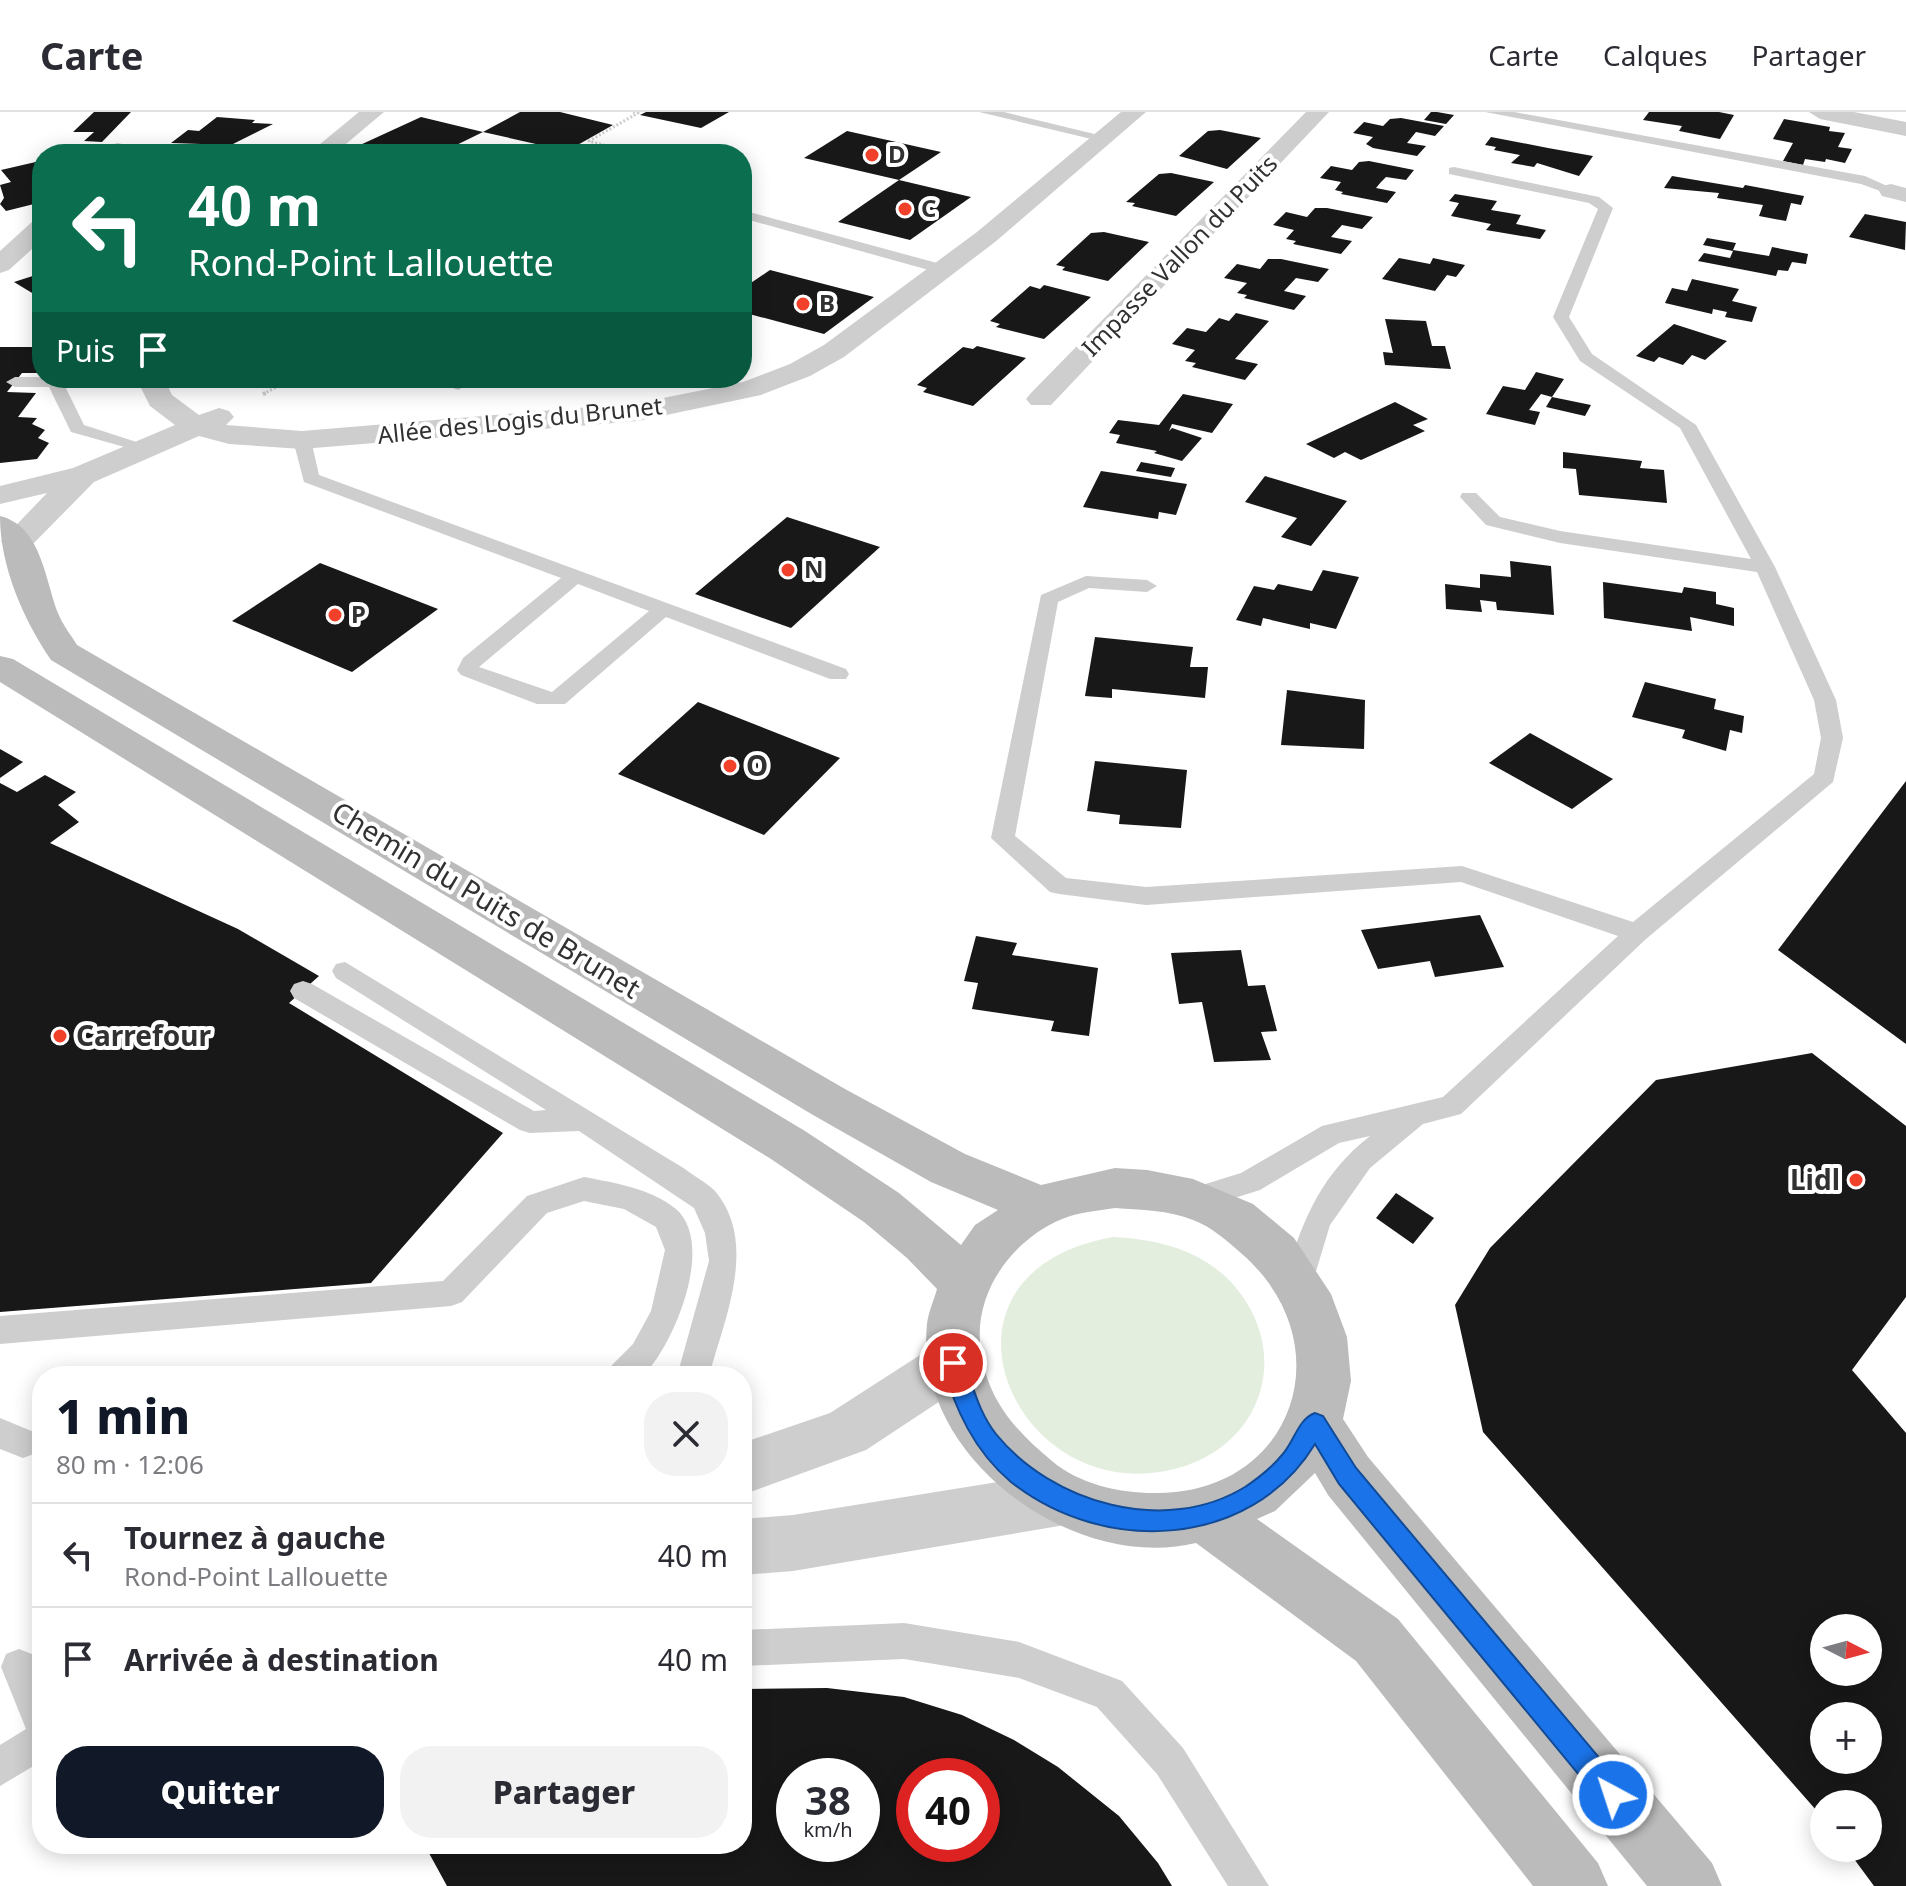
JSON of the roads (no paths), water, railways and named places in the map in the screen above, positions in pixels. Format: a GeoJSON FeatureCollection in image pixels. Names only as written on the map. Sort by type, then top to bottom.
{"type":"FeatureCollection","features":[{"type":"Feature","properties":{"kind":"street"},"geometry":{"type":"LineString","coordinates":[[333,144],[373,112]]}},
{"type":"Feature","properties":{"kind":"street","name":"Allée des Logis du Brunet"},"geometry":{"type":"LineString","coordinates":[[155,388],[160,400],[196,426],[229,435],[302,440],[638,412],[751,389],[800,370],[834,351],[943,269],[1135,112]]}},
{"type":"Feature","properties":{"kind":"street","name":"Impasse Vallon du Puits"},"geometry":{"type":"LineString","coordinates":[[1041,399],[1318,112]]}},
{"type":"Feature","properties":{"kind":"street"},"geometry":{"type":"LineString","coordinates":[[1820,112],[1906,129]]}},
{"type":"Feature","properties":{"kind":"street"},"geometry":{"type":"LineString","coordinates":[[0,265],[32,235]]}},
{"type":"Feature","properties":{"kind":"street"},"geometry":{"type":"LineString","coordinates":[[0,495],[83,475],[226,414]]}},
{"type":"Feature","properties":{"kind":"street"},"geometry":{"type":"LineString","coordinates":[[6,541],[83,475]]}},
{"type":"Feature","properties":{"kind":"street","name":"Chemin du Puits de Brunet"},"geometry":{"type":"LineString","coordinates":[[6,541],[42,617],[64,652],[829,1102],[948,1168],[1041,1206]]}},
{"type":"Feature","properties":{"kind":"street","name":"Chemin du Puits de Brunet"},"geometry":{"type":"LineString","coordinates":[[0,667],[788,1145],[888,1210],[934,1247],[964,1284]]}},
{"type":"Feature","properties":{"kind":"street"},"geometry":{"type":"LineString","coordinates":[[1115,1188],[1154,1190],[1193,1199],[1234,1217],[1270,1245],[1300,1279],[1320,1325],[1326,1374],[1315,1423],[1290,1463],[1252,1495],[1204,1515],[1155,1522],[1106,1516],[1059,1499],[1019,1474],[987,1441],[965,1404],[953,1363],[953,1322],[964,1284],[983,1252],[1010,1226],[1041,1206],[1077,1193],[1115,1188]]}},
{"type":"Feature","properties":{"kind":"street"},"geometry":{"type":"LineString","coordinates":[[752,1465],[847,1432],[953,1363]]}},
{"type":"Feature","properties":{"kind":"street"},"geometry":{"type":"LineString","coordinates":[[1315,1423],[1348,1476],[1689,1886]]}},
{"type":"Feature","properties":{"kind":"street"},"geometry":{"type":"LineString","coordinates":[[752,1546],[793,1543],[1059,1499]]}},
{"type":"Feature","properties":{"kind":"street"},"geometry":{"type":"LineString","coordinates":[[1204,1515],[1377,1640],[1575,1886]]}},
{"type":"Feature","properties":{"kind":"lane"},"geometry":{"type":"LineString","coordinates":[[986,112],[1104,138]]}},
{"type":"Feature","properties":{"kind":"lane"},"geometry":{"type":"LineString","coordinates":[[1492,112],[1865,180],[1898,193]]}},
{"type":"Feature","properties":{"kind":"lane"},"geometry":{"type":"LineString","coordinates":[[1193,1199],[1250,1182],[1332,1134],[1416,1117],[1451,1106],[1637,933],[1825,777],[1832,738],[1825,700],[1765,567],[1687,425],[1586,357],[1561,317],[1606,208],[1594,200],[1454,171]]}},
{"type":"Feature","properties":{"kind":"lane"},"geometry":{"type":"LineString","coordinates":[[752,216],[943,269]]}},
{"type":"Feature","properties":{"kind":"lane"},"geometry":{"type":"LineString","coordinates":[[15,382],[32,381]]}},
{"type":"Feature","properties":{"kind":"lane"},"geometry":{"type":"LineString","coordinates":[[60,388],[77,428],[146,448]]}},
{"type":"Feature","properties":{"kind":"lane"},"geometry":{"type":"LineString","coordinates":[[302,440],[311,478],[838,674]]}},
{"type":"Feature","properties":{"kind":"lane"},"geometry":{"type":"LineString","coordinates":[[1469,497],[1493,521],[1560,537],[1765,567]]}},
{"type":"Feature","properties":{"kind":"lane"},"geometry":{"type":"LineString","coordinates":[[576,576],[470,662],[468,670],[545,699],[557,699],[663,609]]}},
{"type":"Feature","properties":{"kind":"lane"},"geometry":{"type":"LineString","coordinates":[[1147,586],[1086,582],[1048,599],[1003,838],[1059,886],[1146,896],[1462,874],[1637,933]]}},
{"type":"Feature","properties":{"kind":"lane"},"geometry":{"type":"LineString","coordinates":[[345,971],[705,1200],[720,1233],[724,1261],[696,1366]]}},
{"type":"Feature","properties":{"kind":"lane"},"geometry":{"type":"LineString","coordinates":[[303,991],[530,1122],[582,1120]]}},
{"type":"Feature","properties":{"kind":"lane"},"geometry":{"type":"LineString","coordinates":[[1300,1279],[1317,1221],[1360,1160],[1416,1117]]}},
{"type":"Feature","properties":{"kind":"lane"},"geometry":{"type":"LineString","coordinates":[[0,1330],[451,1293],[537,1204],[584,1189],[630,1198],[667,1219],[680,1250],[666,1313],[644,1354],[632,1366]]}},
{"type":"Feature","properties":{"kind":"lane"},"geometry":{"type":"LineString","coordinates":[[752,1648],[904,1641],[1019,1660],[1109,1694],[1170,1761],[1250,1886]]}},
{"type":"Feature","properties":{"kind":"lane"},"geometry":{"type":"LineString","coordinates":[[19,1667],[32,1699]]}},
{"type":"Feature","properties":{"kind":"lane"},"geometry":{"type":"LineString","coordinates":[[0,1767],[32,1746]]}},
{"type":"Feature","properties":{"kind":"place","name":"D"},"geometry":{"type":"Point","coordinates":[872,155]}},
{"type":"Feature","properties":{"kind":"place","name":"C"},"geometry":{"type":"Point","coordinates":[905,209]}},
{"type":"Feature","properties":{"kind":"place","name":"B"},"geometry":{"type":"Point","coordinates":[803,304]}},
{"type":"Feature","properties":{"kind":"place","name":"N"},"geometry":{"type":"Point","coordinates":[788,570]}},
{"type":"Feature","properties":{"kind":"place","name":"P"},"geometry":{"type":"Point","coordinates":[335,615]}},
{"type":"Feature","properties":{"kind":"place","name":"O"},"geometry":{"type":"Point","coordinates":[730,766]}},
{"type":"Feature","properties":{"kind":"place","name":"Carrefour"},"geometry":{"type":"Point","coordinates":[60,1036]}},
{"type":"Feature","properties":{"kind":"place","name":"Lidl"},"geometry":{"type":"Point","coordinates":[1856,1180]}}]}
